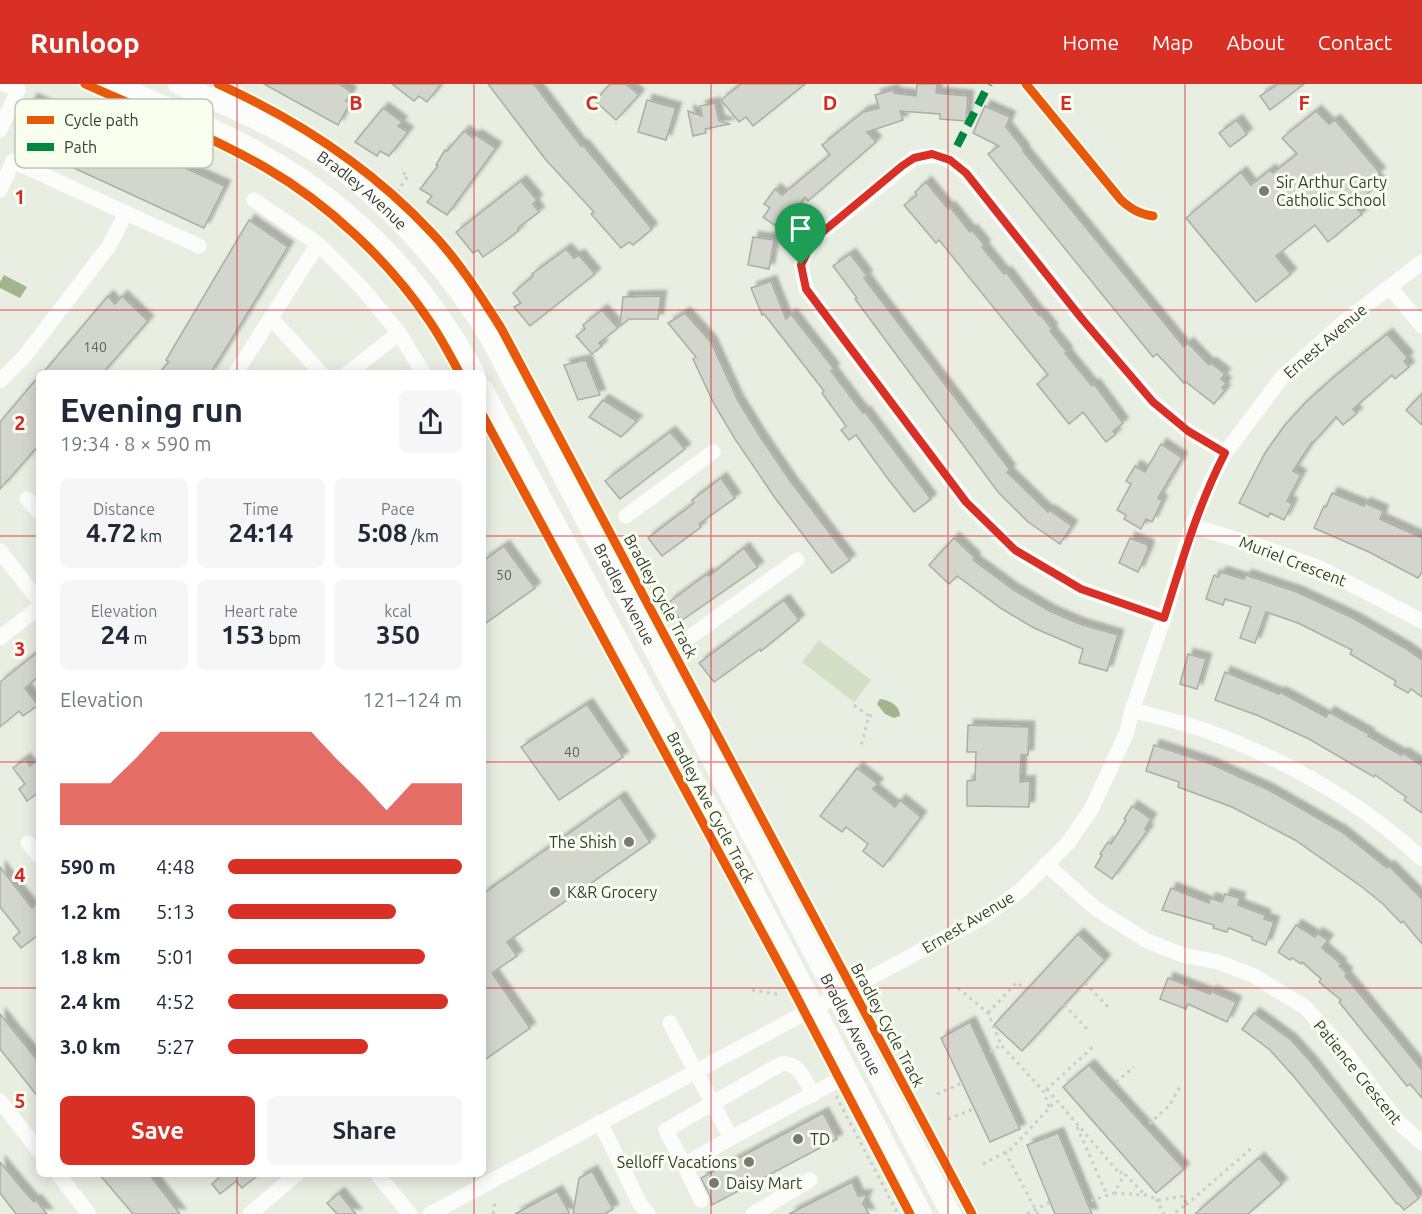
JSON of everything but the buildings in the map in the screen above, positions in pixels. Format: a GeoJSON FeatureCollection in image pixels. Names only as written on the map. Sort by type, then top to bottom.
{"type":"FeatureCollection","features":[{"type":"Feature","properties":{"kind":"main road","name":"Bradley Avenue"},"geometry":{"type":"LineString","coordinates":[[115,84],[147,99]]}},
{"type":"Feature","properties":{"kind":"main road","name":"Bradley Avenue"},"geometry":{"type":"LineString","coordinates":[[178,84],[211,99]]}},
{"type":"Feature","properties":{"kind":"main road","name":"Bradley Avenue"},"geometry":{"type":"LineString","coordinates":[[213,100],[249,116],[310,149],[352,179],[413,234],[477,317],[951,1214]]}},
{"type":"Feature","properties":{"kind":"main road","name":"Bradley Avenue"},"geometry":{"type":"LineString","coordinates":[[213,129],[283,167],[345,212],[402,267],[431,301],[473,370]]}},
{"type":"Feature","properties":{"kind":"main road","name":"Bradley Avenue"},"geometry":{"type":"LineString","coordinates":[[486,395],[715,817],[922,1214]]}},
{"type":"Feature","properties":{"kind":"street"},"geometry":{"type":"LineString","coordinates":[[0,130],[18,90],[5,84]]}},
{"type":"Feature","properties":{"kind":"street"},"geometry":{"type":"LineString","coordinates":[[1164,618],[1081,589],[1015,550],[966,502],[820,308],[806,289],[801,265],[813,240],[902,166],[914,158],[932,154],[950,160],[966,173],[1082,319],[1153,402],[1188,431],[1225,453]]}},
{"type":"Feature","properties":{"kind":"street"},"geometry":{"type":"LineString","coordinates":[[0,190],[7,158]]}},
{"type":"Feature","properties":{"kind":"street"},"geometry":{"type":"LineString","coordinates":[[29,168],[199,246]]}},
{"type":"Feature","properties":{"kind":"street"},"geometry":{"type":"LineString","coordinates":[[254,200],[318,244],[362,288],[399,333],[422,370]]}},
{"type":"Feature","properties":{"kind":"street"},"geometry":{"type":"LineString","coordinates":[[0,381],[24,357],[109,246],[126,213]]}},
{"type":"Feature","properties":{"kind":"street"},"geometry":{"type":"LineString","coordinates":[[238,370],[318,244]]}},
{"type":"Feature","properties":{"kind":"street","name":"Ernest Avenue"},"geometry":{"type":"LineString","coordinates":[[430,1214],[982,918],[1022,890],[1068,843],[1092,808],[1127,732],[1132,710],[1164,618],[1192,526],[1225,453],[1283,376],[1344,322],[1422,262]]}},
{"type":"Feature","properties":{"kind":"street"},"geometry":{"type":"LineString","coordinates":[[1390,287],[1422,326]]}},
{"type":"Feature","properties":{"kind":"street"},"geometry":{"type":"LineString","coordinates":[[271,318],[318,370]]}},
{"type":"Feature","properties":{"kind":"street"},"geometry":{"type":"LineString","coordinates":[[352,370],[399,333]]}},
{"type":"Feature","properties":{"kind":"street"},"geometry":{"type":"LineString","coordinates":[[626,516],[713,452]]}},
{"type":"Feature","properties":{"kind":"street"},"geometry":{"type":"LineString","coordinates":[[27,499],[36,509]]}},
{"type":"Feature","properties":{"kind":"street","name":"Muriel Crescent"},"geometry":{"type":"LineString","coordinates":[[1192,526],[1265,548],[1320,568],[1422,621]]}},
{"type":"Feature","properties":{"kind":"street"},"geometry":{"type":"LineString","coordinates":[[0,551],[36,597]]}},
{"type":"Feature","properties":{"kind":"street"},"geometry":{"type":"LineString","coordinates":[[690,637],[797,560]]}},
{"type":"Feature","properties":{"kind":"street"},"geometry":{"type":"LineString","coordinates":[[0,638],[36,608]]}},
{"type":"Feature","properties":{"kind":"street"},"geometry":{"type":"LineString","coordinates":[[1132,710],[1206,731],[1268,757],[1329,789],[1398,836],[1422,859]]}},
{"type":"Feature","properties":{"kind":"street"},"geometry":{"type":"LineString","coordinates":[[28,843],[36,852]]}},
{"type":"Feature","properties":{"kind":"street","name":"Patience Crescent"},"geometry":{"type":"LineString","coordinates":[[1046,864],[1095,908],[1148,941],[1184,955],[1218,962],[1252,975],[1305,1007],[1347,1054],[1396,1121],[1422,1143]]}},
{"type":"Feature","properties":{"kind":"street"},"geometry":{"type":"LineString","coordinates":[[670,1023],[731,1138]]}},
{"type":"Feature","properties":{"kind":"street"},"geometry":{"type":"LineString","coordinates":[[701,1200],[666,1130],[782,1064],[797,1068],[813,1095]]}},
{"type":"Feature","properties":{"kind":"street"},"geometry":{"type":"LineString","coordinates":[[684,1165],[835,1082]]}},
{"type":"Feature","properties":{"kind":"street"},"geometry":{"type":"LineString","coordinates":[[0,1101],[36,1147]]}},
{"type":"Feature","properties":{"kind":"street"},"geometry":{"type":"LineString","coordinates":[[600,1122],[640,1204],[648,1214]]}},
{"type":"Feature","properties":{"kind":"street"},"geometry":{"type":"LineString","coordinates":[[60,1177],[89,1214]]}},
{"type":"Feature","properties":{"kind":"street"},"geometry":{"type":"LineString","coordinates":[[250,1214],[293,1177]]}},
{"type":"Feature","properties":{"kind":"street"},"geometry":{"type":"LineString","coordinates":[[379,1177],[410,1214]]}},
{"type":"Feature","properties":{"kind":"street"},"geometry":{"type":"LineString","coordinates":[[753,1214],[810,1180]]}},
{"type":"Feature","properties":{"kind":"path"},"geometry":{"type":"LineString","coordinates":[[397,192],[408,176],[400,170]]}},
{"type":"Feature","properties":{"kind":"path"},"geometry":{"type":"LineString","coordinates":[[386,189],[402,203]]}},
{"type":"Feature","properties":{"kind":"path"},"geometry":{"type":"LineString","coordinates":[[854,705],[869,717]]}},
{"type":"Feature","properties":{"kind":"path"},"geometry":{"type":"LineString","coordinates":[[869,717],[876,714]]}},
{"type":"Feature","properties":{"kind":"path"},"geometry":{"type":"LineString","coordinates":[[861,746],[869,717]]}},
{"type":"Feature","properties":{"kind":"path"},"geometry":{"type":"LineString","coordinates":[[988,1013],[1017,982],[1025,990]]}},
{"type":"Feature","properties":{"kind":"path"},"geometry":{"type":"LineString","coordinates":[[1085,982],[1111,1010]]}},
{"type":"Feature","properties":{"kind":"path"},"geometry":{"type":"LineString","coordinates":[[958,988],[988,1013],[1002,1045],[1046,1090],[1120,1174],[1124,1173],[1145,1195]]}},
{"type":"Feature","properties":{"kind":"path"},"geometry":{"type":"LineString","coordinates":[[752,990],[782,995]]}},
{"type":"Feature","properties":{"kind":"path"},"geometry":{"type":"LineString","coordinates":[[1064,1005],[1090,1032]]}},
{"type":"Feature","properties":{"kind":"path"},"geometry":{"type":"LineString","coordinates":[[990,1052],[1002,1045]]}},
{"type":"Feature","properties":{"kind":"path"},"geometry":{"type":"LineString","coordinates":[[1046,1090],[1093,1047]]}},
{"type":"Feature","properties":{"kind":"path"},"geometry":{"type":"LineString","coordinates":[[1116,1082],[1134,1067]]}},
{"type":"Feature","properties":{"kind":"path"},"geometry":{"type":"LineString","coordinates":[[835,1082],[898,1214]]}},
{"type":"Feature","properties":{"kind":"path"},"geometry":{"type":"LineString","coordinates":[[937,1094],[962,1083]]}},
{"type":"Feature","properties":{"kind":"path"},"geometry":{"type":"LineString","coordinates":[[1149,1124],[1169,1106],[1180,1087]]}},
{"type":"Feature","properties":{"kind":"path"},"geometry":{"type":"LineString","coordinates":[[1046,1090],[1050,1110]]}},
{"type":"Feature","properties":{"kind":"path"},"geometry":{"type":"LineString","coordinates":[[983,1164],[1011,1149],[1056,1101]]}},
{"type":"Feature","properties":{"kind":"path"},"geometry":{"type":"LineString","coordinates":[[948,1119],[974,1109]]}},
{"type":"Feature","properties":{"kind":"path"},"geometry":{"type":"LineString","coordinates":[[1075,1123],[1107,1195]]}},
{"type":"Feature","properties":{"kind":"path"},"geometry":{"type":"LineString","coordinates":[[1173,1214],[1254,1146]]}},
{"type":"Feature","properties":{"kind":"path"},"geometry":{"type":"LineString","coordinates":[[1005,1152],[1037,1212]]}},
{"type":"Feature","properties":{"kind":"path"},"geometry":{"type":"LineString","coordinates":[[1114,1193],[1128,1165]]}},
{"type":"Feature","properties":{"kind":"path"},"geometry":{"type":"LineString","coordinates":[[1091,1202],[1114,1193],[1145,1195],[1161,1200],[1184,1196],[1185,1205]]}},
{"type":"Feature","properties":{"kind":"path"},"geometry":{"type":"LineString","coordinates":[[1155,1198],[1164,1214]]}},
{"type":"Feature","properties":{"kind":"path"},"geometry":{"type":"LineString","coordinates":[[493,1214],[495,1201]]}},
{"type":"Feature","properties":{"kind":"path"},"geometry":{"type":"LineString","coordinates":[[1027,1214],[1037,1212],[1050,1202]]}},
{"type":"Feature","properties":{"kind":"shaded area"},"geometry":{"type":"Polygon","coordinates":[[[4,275],[27,287],[20,298],[0,288],[4,275]]]}},
{"type":"Feature","properties":{"kind":"shaded area"},"geometry":{"type":"Polygon","coordinates":[[[819,640],[871,680],[854,702],[802,662],[819,640]]]}},
{"type":"Feature","properties":{"kind":"shaded area"},"geometry":{"type":"Polygon","coordinates":[[[880,699],[894,704],[900,716],[894,718],[885,714],[877,704],[880,699]]]}},
{"type":"Feature","properties":{"kind":"marked path"},"geometry":{"type":"LineString","coordinates":[[957,146],[989,84]]}},
{"type":"Feature","properties":{"kind":"cycle path"},"geometry":{"type":"LineString","coordinates":[[85,84],[120,99]]}},
{"type":"Feature","properties":{"kind":"cycle path","name":"Bradley Cycle Track"},"geometry":{"type":"LineString","coordinates":[[218,84],[277,113],[305,130],[384,187],[431,232],[477,291],[501,328],[972,1214]]}},
{"type":"Feature","properties":{"kind":"cycle path"},"geometry":{"type":"LineString","coordinates":[[1026,84],[1121,200],[1136,211],[1153,216]]}},
{"type":"Feature","properties":{"kind":"cycle path"},"geometry":{"type":"LineString","coordinates":[[213,141],[289,182],[312,198],[355,235],[376,255],[412,297],[432,325],[458,370]]}},
{"type":"Feature","properties":{"kind":"cycle path","name":"Bradley Ave Cycle Track"},"geometry":{"type":"LineString","coordinates":[[486,422],[791,986],[910,1214]]}},
{"type":"Feature","properties":{"kind":"place","name":"Sir Arthur Carty Catholic School"},"geometry":{"type":"Point","coordinates":[1264,191]}},
{"type":"Feature","properties":{"kind":"place","name":"The Shish"},"geometry":{"type":"Point","coordinates":[629,842]}},
{"type":"Feature","properties":{"kind":"place","name":"K&R Grocery"},"geometry":{"type":"Point","coordinates":[555,892]}},
{"type":"Feature","properties":{"kind":"place","name":"TD"},"geometry":{"type":"Point","coordinates":[798,1139]}},
{"type":"Feature","properties":{"kind":"place","name":"Selloff Vacations"},"geometry":{"type":"Point","coordinates":[749,1162]}},
{"type":"Feature","properties":{"kind":"place","name":"Daisy Mart"},"geometry":{"type":"Point","coordinates":[714,1183]}},
{"type":"Feature","properties":{"kind":"route"},"geometry":{"type":"LineString","coordinates":[[932,154],[950,160],[966,173],[1082,319],[1153,402],[1188,431],[1225,453],[1192,526],[1164,618],[1081,589],[1015,550],[966,502],[806,289],[801,265],[813,240],[914,158],[932,154]]}}]}
